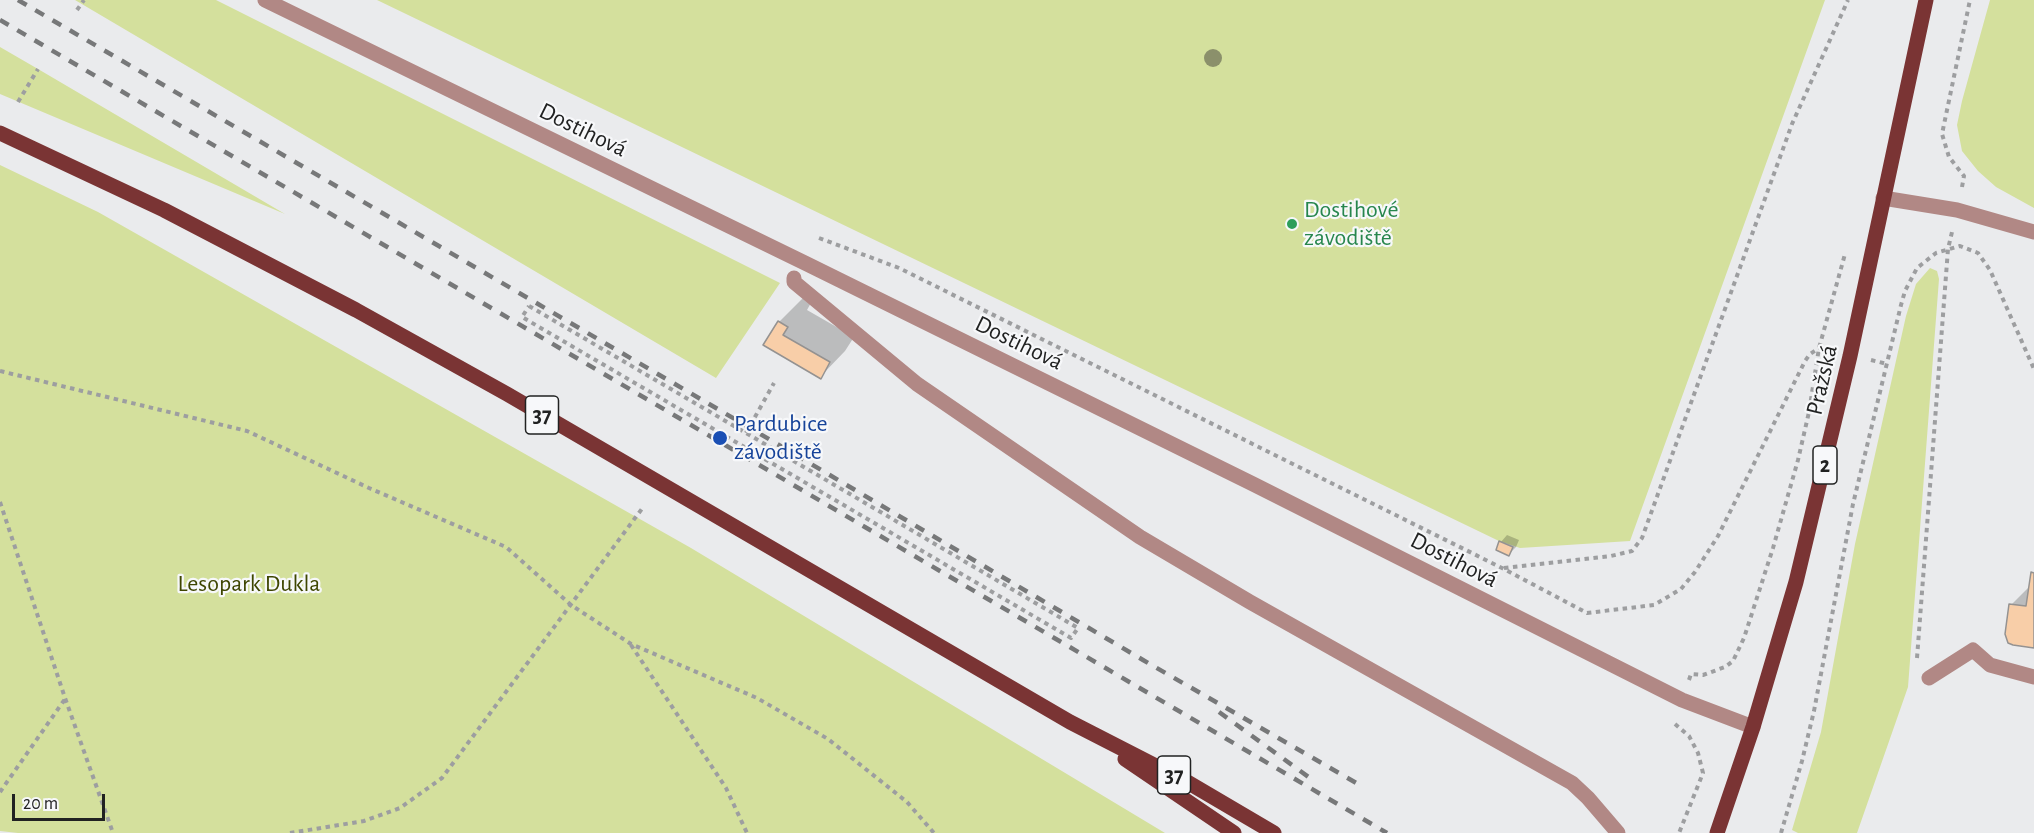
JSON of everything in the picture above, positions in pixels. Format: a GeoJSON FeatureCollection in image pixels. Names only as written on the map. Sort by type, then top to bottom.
{"type":"FeatureCollection","features":[{"type":"Feature","properties":{"kind":"main road","name":"Pražská"},"geometry":{"type":"LineString","coordinates":[[1720,826],[1754,727],[1796,582],[1850,356],[1926,0]]}},
{"type":"Feature","properties":{"kind":"main road","name":"37"},"geometry":{"type":"LineString","coordinates":[[0,133],[164,210],[356,310],[507,394],[1070,722],[1189,783],[1274,833]]}},
{"type":"Feature","properties":{"kind":"main road","name":"37"},"geometry":{"type":"LineString","coordinates":[[1070,722],[1234,833]]}},
{"type":"Feature","properties":{"kind":"street","name":"Dostihová"},"geometry":{"type":"LineString","coordinates":[[265,0],[1254,484],[1682,700],[1754,727]]}},
{"type":"Feature","properties":{"kind":"street"},"geometry":{"type":"LineString","coordinates":[[1883,198],[1957,210],[2034,232]]}},
{"type":"Feature","properties":{"kind":"street"},"geometry":{"type":"LineString","coordinates":[[794,278],[794,282],[917,384],[1120,523],[1250,602],[1572,783],[1618,833]]}},
{"type":"Feature","properties":{"kind":"street"},"geometry":{"type":"LineString","coordinates":[[1929,678],[1973,650],[1990,665],[2034,677]]}},
{"type":"Feature","properties":{"kind":"path"},"geometry":{"type":"LineString","coordinates":[[77,10],[84,0]]}},
{"type":"Feature","properties":{"kind":"path"},"geometry":{"type":"LineString","coordinates":[[1502,568],[1611,556],[1632,551],[1642,538],[1792,124],[1848,0]]}},
{"type":"Feature","properties":{"kind":"path"},"geometry":{"type":"LineString","coordinates":[[1929,678],[1916,663],[1948,249],[1964,176],[1949,157],[1942,134],[1970,0]]}},
{"type":"Feature","properties":{"kind":"path"},"geometry":{"type":"LineString","coordinates":[[18,102],[38,69]]}},
{"type":"Feature","properties":{"kind":"path"},"geometry":{"type":"LineString","coordinates":[[819,238],[899,268],[1502,568],[1587,613],[1654,606],[1682,589],[1718,536],[1810,354],[1819,348],[1887,364]]}},
{"type":"Feature","properties":{"kind":"path"},"geometry":{"type":"LineString","coordinates":[[1682,700],[1691,674],[1703,675],[1725,667],[1733,661],[1744,638],[1798,460],[1809,412],[1819,348],[1848,244]]}},
{"type":"Feature","properties":{"kind":"path"},"geometry":{"type":"LineString","coordinates":[[1781,833],[1814,711],[1853,504],[1900,305],[1917,268],[1936,253],[1960,246],[1978,254],[1990,270],[2034,369]]}},
{"type":"Feature","properties":{"kind":"path"},"geometry":{"type":"LineString","coordinates":[[529,306],[746,433],[1078,628],[1071,638],[522,317],[529,306]]}},
{"type":"Feature","properties":{"kind":"path"},"geometry":{"type":"LineString","coordinates":[[0,371],[247,431],[369,488],[506,547],[571,605],[631,644],[757,698],[828,739],[907,802],[934,833]]}},
{"type":"Feature","properties":{"kind":"path"},"geometry":{"type":"LineString","coordinates":[[746,433],[774,383]]}},
{"type":"Feature","properties":{"kind":"path"},"geometry":{"type":"LineString","coordinates":[[0,502],[65,698],[113,833]]}},
{"type":"Feature","properties":{"kind":"path"},"geometry":{"type":"LineString","coordinates":[[290,833],[373,818],[400,808],[442,778],[644,506]]}},
{"type":"Feature","properties":{"kind":"path"},"geometry":{"type":"LineString","coordinates":[[631,644],[726,788],[747,833]]}},
{"type":"Feature","properties":{"kind":"path"},"geometry":{"type":"LineString","coordinates":[[0,792],[65,698]]}},
{"type":"Feature","properties":{"kind":"path"},"geometry":{"type":"LineString","coordinates":[[1679,833],[1689,807]]}},
{"type":"Feature","properties":{"kind":"green space"},"geometry":{"type":"Polygon","coordinates":[[[75,0],[216,0],[780,283],[716,378],[75,0]]]}},
{"type":"Feature","properties":{"kind":"green space","name":"Dostihové závodiště"},"geometry":{"type":"Polygon","coordinates":[[[377,0],[1825,0],[1630,541],[1520,548],[1499,541],[377,0]]]}},
{"type":"Feature","properties":{"kind":"green space"},"geometry":{"type":"Polygon","coordinates":[[[1990,0],[2034,0],[2034,208],[1996,187],[1978,171],[1962,151],[1957,125],[1990,0]]]}},
{"type":"Feature","properties":{"kind":"green space"},"geometry":{"type":"Polygon","coordinates":[[[0,47],[38,69],[285,214],[0,94],[0,47]]]}},
{"type":"Feature","properties":{"kind":"green space","name":"Lesopark Dukla"},"geometry":{"type":"Polygon","coordinates":[[[0,165],[98,212],[691,548],[1165,833],[18,833],[0,831],[0,165]]]}},
{"type":"Feature","properties":{"kind":"green space"},"geometry":{"type":"Polygon","coordinates":[[[1930,268],[1937,271],[1939,279],[1908,687],[1857,833],[1798,833],[1792,830],[1821,732],[1855,544],[1906,316],[1916,284],[1930,268]]]}},
{"type":"Feature","properties":{"kind":"building"},"geometry":{"type":"Polygon","coordinates":[[[778,321],[788,327],[783,335],[830,362],[821,379],[763,345],[778,321]]]}},
{"type":"Feature","properties":{"kind":"building"},"geometry":{"type":"Polygon","coordinates":[[[1499,541],[1513,547],[1509,556],[1496,550],[1499,541]]]}},
{"type":"Feature","properties":{"kind":"building"},"geometry":{"type":"Polygon","coordinates":[[[2031,572],[2034,573],[2034,648],[2008,643],[2005,634],[2009,604],[2026,606],[2031,572]]]}},
{"type":"Feature","properties":{"kind":"railway"},"geometry":{"type":"LineString","coordinates":[[18,0],[1358,784]]}},
{"type":"Feature","properties":{"kind":"railway"},"geometry":{"type":"LineString","coordinates":[[0,20],[1387,833]]}},
{"type":"Feature","properties":{"kind":"railway"},"geometry":{"type":"LineString","coordinates":[[1219,712],[1314,781]]}},
{"type":"Feature","properties":{"kind":"place","name":"Dostihové závodiště"},"geometry":{"type":"Point","coordinates":[1292,224]}},
{"type":"Feature","properties":{"kind":"place","name":"Pardubice závodiště"},"geometry":{"type":"Point","coordinates":[720,438]}}]}
